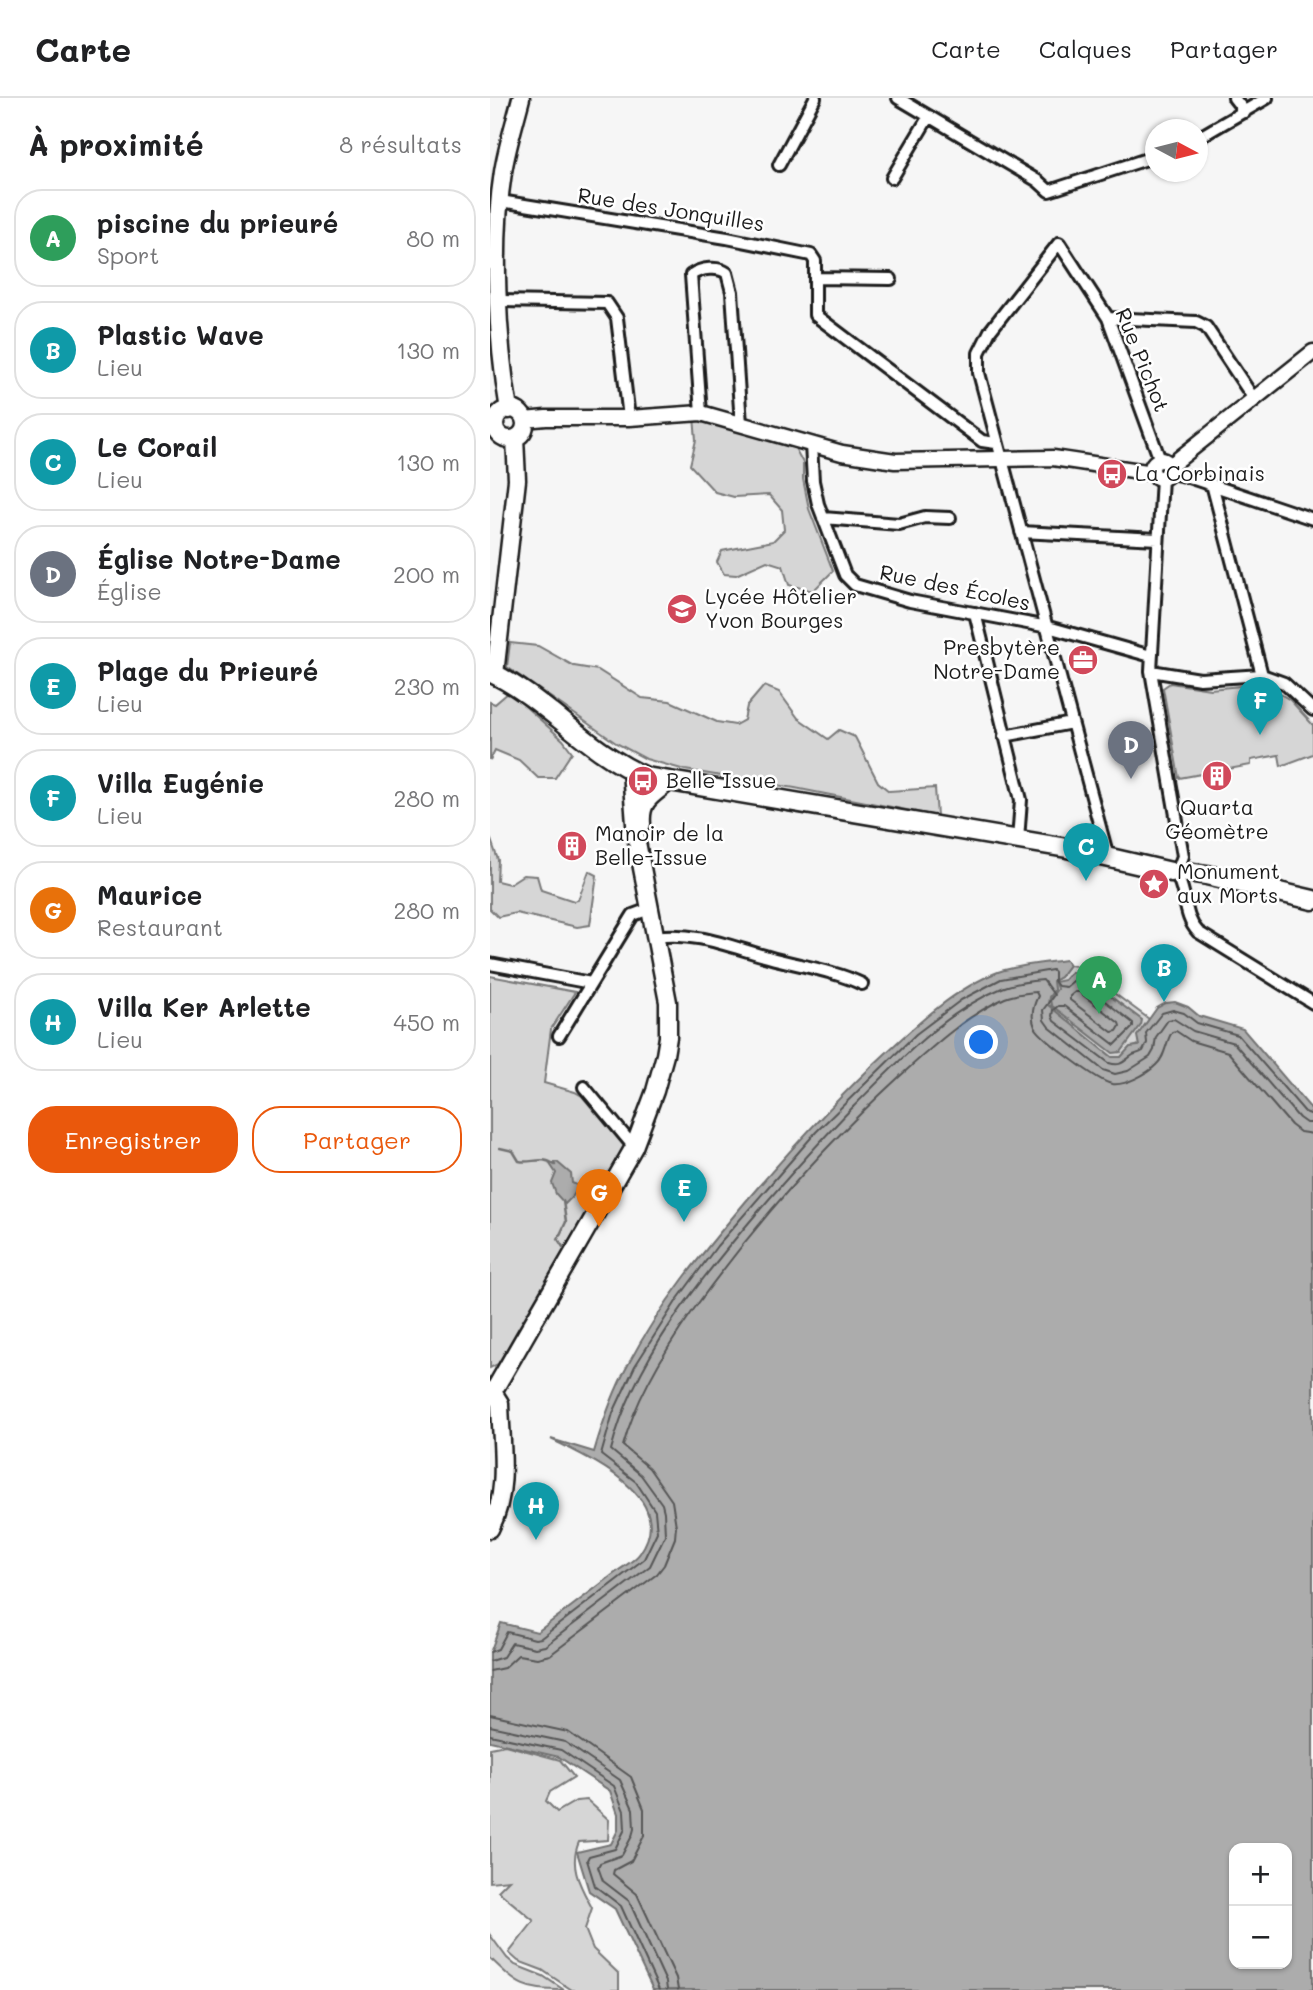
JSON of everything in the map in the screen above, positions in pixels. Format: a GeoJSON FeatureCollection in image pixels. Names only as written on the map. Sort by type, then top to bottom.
{"type":"FeatureCollection","features":[{"type":"Feature","properties":{"kind":"main road"},"geometry":{"type":"LineString","coordinates":[[509,410],[499,301],[500,201],[503,171],[522,98]]}},
{"type":"Feature","properties":{"kind":"main road"},"geometry":{"type":"LineString","coordinates":[[501,412],[518,412],[524,420],[524,429],[514,438],[501,436],[493,423],[501,412]]}},
{"type":"Feature","properties":{"kind":"main road"},"geometry":{"type":"LineString","coordinates":[[514,438],[517,480],[493,673],[548,710],[606,757],[646,777],[669,782],[782,798],[1018,840],[1207,875],[1313,900]]}},
{"type":"Feature","properties":{"kind":"main road"},"geometry":{"type":"LineString","coordinates":[[490,1529],[499,1506],[503,1485],[495,1432],[500,1403],[491,1392],[634,1147],[655,1091],[668,1038],[668,1002],[634,822],[631,771]]}},
{"type":"Feature","properties":{"kind":"main road"},"geometry":{"type":"LineString","coordinates":[[643,875],[646,854],[640,809],[643,803],[669,782]]}},
{"type":"Feature","properties":{"kind":"street"},"geometry":{"type":"LineString","coordinates":[[779,165],[815,98]]}},
{"type":"Feature","properties":{"kind":"street"},"geometry":{"type":"LineString","coordinates":[[898,98],[1038,181],[1049,191],[1145,160]]}},
{"type":"Feature","properties":{"kind":"street"},"geometry":{"type":"LineString","coordinates":[[1234,98],[1245,112]]}},
{"type":"Feature","properties":{"kind":"street"},"geometry":{"type":"LineString","coordinates":[[1208,132],[1267,98]]}},
{"type":"Feature","properties":{"kind":"street"},"geometry":{"type":"LineString","coordinates":[[892,178],[929,116]]}},
{"type":"Feature","properties":{"kind":"street","name":"Rue des Jonquilles"},"geometry":{"type":"LineString","coordinates":[[500,201],[811,255],[815,261],[815,315],[998,451]]}},
{"type":"Feature","properties":{"kind":"street","name":"Rue Pichot"},"geometry":{"type":"LineString","coordinates":[[998,451],[979,373],[979,353],[990,331],[1059,243],[1108,318],[1163,470],[1152,671],[1183,856],[1176,871],[1184,891],[1188,918],[1203,936],[1313,1003]]}},
{"type":"Feature","properties":{"kind":"street"},"geometry":{"type":"LineString","coordinates":[[701,413],[691,275],[698,270],[719,269],[727,273],[732,292],[741,424]]}},
{"type":"Feature","properties":{"kind":"street"},"geometry":{"type":"LineString","coordinates":[[815,278],[891,279]]}},
{"type":"Feature","properties":{"kind":"street"},"geometry":{"type":"LineString","coordinates":[[499,301],[607,303],[617,318],[629,418]]}},
{"type":"Feature","properties":{"kind":"street"},"geometry":{"type":"LineString","coordinates":[[1108,318],[1196,322],[1206,327],[1254,399]]}},
{"type":"Feature","properties":{"kind":"street"},"geometry":{"type":"LineString","coordinates":[[1163,470],[1313,352]]}},
{"type":"Feature","properties":{"kind":"street"},"geometry":{"type":"LineString","coordinates":[[524,420],[629,418],[701,413],[860,456],[907,462],[998,451],[1163,470],[1313,519]]}},
{"type":"Feature","properties":{"kind":"street","name":"Rue des Écoles"},"geometry":{"type":"LineString","coordinates":[[811,444],[815,491],[823,518],[845,575],[855,585],[910,601],[1048,627],[1152,656]]}},
{"type":"Feature","properties":{"kind":"street"},"geometry":{"type":"LineString","coordinates":[[998,451],[1072,723],[1116,859]]}},
{"type":"Feature","properties":{"kind":"street"},"geometry":{"type":"LineString","coordinates":[[1212,484],[1262,675]]}},
{"type":"Feature","properties":{"kind":"street"},"geometry":{"type":"LineString","coordinates":[[823,518],[899,524],[925,517],[950,518]]}},
{"type":"Feature","properties":{"kind":"street"},"geometry":{"type":"LineString","coordinates":[[1021,532],[1158,539]]}},
{"type":"Feature","properties":{"kind":"street"},"geometry":{"type":"LineString","coordinates":[[975,613],[1021,800],[1018,840]]}},
{"type":"Feature","properties":{"kind":"street"},"geometry":{"type":"LineString","coordinates":[[1152,671],[1200,679],[1262,675],[1284,683],[1313,710]]}},
{"type":"Feature","properties":{"kind":"street"},"geometry":{"type":"LineString","coordinates":[[1004,736],[1072,723]]}},
{"type":"Feature","properties":{"kind":"street"},"geometry":{"type":"LineString","coordinates":[[559,1036],[633,915],[649,909]]}},
{"type":"Feature","properties":{"kind":"street"},"geometry":{"type":"LineString","coordinates":[[656,937],[696,937],[850,978],[862,984]]}},
{"type":"Feature","properties":{"kind":"street"},"geometry":{"type":"LineString","coordinates":[[490,964],[591,983]]}},
{"type":"Feature","properties":{"kind":"street"},"geometry":{"type":"LineString","coordinates":[[584,1087],[634,1147]]}},
{"type":"Feature","properties":{"kind":"shaded area"},"geometry":{"type":"Polygon","coordinates":[[[694,417],[708,419],[795,448],[803,463],[809,509],[833,571],[813,591],[789,585],[783,566],[767,561],[736,575],[724,574],[717,562],[722,551],[773,541],[784,530],[782,510],[769,495],[734,497],[715,492],[690,465],[696,440],[694,417]]]}},
{"type":"Feature","properties":{"kind":"shaded area"},"geometry":{"type":"Polygon","coordinates":[[[510,643],[538,646],[574,666],[598,670],[642,698],[670,701],[717,722],[735,725],[744,720],[747,706],[764,686],[779,692],[798,718],[828,739],[839,730],[855,737],[878,782],[889,791],[935,788],[937,816],[685,770],[646,759],[616,743],[507,667],[510,643]]]}},
{"type":"Feature","properties":{"kind":"shaded area"},"geometry":{"type":"Polygon","coordinates":[[[1170,683],[1210,689],[1267,686],[1290,700],[1313,725],[1313,754],[1281,766],[1279,755],[1251,760],[1251,765],[1179,778],[1163,688],[1170,683]]]}},
{"type":"Feature","properties":{"kind":"shaded area"},"geometry":{"type":"Polygon","coordinates":[[[509,692],[563,740],[572,752],[555,778],[538,778],[519,760],[495,750],[490,760],[490,702],[495,704],[509,692]]]}},
{"type":"Feature","properties":{"kind":"shaded area"},"geometry":{"type":"Polygon","coordinates":[[[490,837],[498,860],[497,881],[509,884],[523,875],[537,876],[541,890],[574,901],[578,900],[589,871],[597,875],[590,925],[577,927],[516,913],[498,917],[490,909],[490,837]]]}},
{"type":"Feature","properties":{"kind":"shaded area"},"geometry":{"type":"Polygon","coordinates":[[[1069,965],[1077,966],[1149,1019],[1138,1036],[1139,1045],[1130,1048],[1121,1057],[1112,1057],[1050,1008],[1047,1001],[1054,990],[1053,981],[1060,977],[1069,965]]]}},
{"type":"Feature","properties":{"kind":"shaded area"},"geometry":{"type":"Polygon","coordinates":[[[490,976],[575,992],[551,1029],[544,1083],[582,1096],[624,1146],[498,1364],[490,1368],[490,976]]]}},
{"type":"Feature","properties":{"kind":"shaded area"},"geometry":{"type":"Polygon","coordinates":[[[505,1745],[560,1760],[574,1777],[550,1792],[546,1801],[557,1812],[576,1801],[587,1800],[609,1820],[608,1840],[579,1842],[575,1868],[592,1908],[585,1929],[593,1949],[619,1974],[619,1990],[572,1990],[542,1970],[518,1961],[509,1953],[534,1921],[498,1891],[509,1880],[490,1882],[490,1748],[505,1745]]]}},
{"type":"Feature","properties":{"kind":"shaded area"},"geometry":{"type":"Polygon","coordinates":[[[490,1935],[515,1965],[543,1976],[564,1990],[530,1987],[508,1975],[490,1958],[490,1935]]]}},
{"type":"Feature","properties":{"kind":"water"},"geometry":{"type":"Polygon","coordinates":[[[1066,960],[1069,965],[1060,977],[1053,981],[1054,990],[1048,1005],[1112,1057],[1121,1057],[1130,1047],[1139,1046],[1137,1036],[1157,1008],[1166,1003],[1175,1002],[1188,1007],[1199,1016],[1243,1029],[1313,1111],[1313,1990],[653,1990],[615,1909],[589,1891],[577,1852],[611,1844],[618,1830],[618,1814],[610,1791],[559,1757],[490,1741],[490,1653],[501,1623],[537,1632],[635,1559],[649,1533],[648,1514],[639,1497],[624,1482],[586,1457],[551,1439],[594,1452],[609,1407],[641,1341],[684,1278],[764,1181],[867,1070],[924,1018],[982,979],[1023,966],[1066,960]]]}},
{"type":"Feature","properties":{"kind":"water"},"geometry":{"type":"Polygon","coordinates":[[[1071,972],[1078,972],[1142,1020],[1121,1052],[1113,1053],[1051,1005],[1050,999],[1057,989],[1055,982],[1064,980],[1071,972]]]}},
{"type":"Feature","properties":{"kind":"water"},"geometry":{"type":"Polygon","coordinates":[[[557,1162],[571,1174],[572,1183],[579,1186],[565,1204],[556,1194],[552,1183],[556,1173],[550,1164],[557,1162]]]}},
{"type":"Feature","properties":{"kind":"waterway"},"geometry":{"type":"LineString","coordinates":[[500,1148],[513,1151],[519,1161],[541,1160],[555,1165]]}},
{"type":"Feature","properties":{"kind":"waterway"},"geometry":{"type":"LineString","coordinates":[[563,1201],[566,1222],[558,1239],[563,1247]]}},
{"type":"Feature","properties":{"kind":"place","name":"La Corbinais"},"geometry":{"type":"Point","coordinates":[1112,474]}},
{"type":"Feature","properties":{"kind":"place","name":"Lycée Hôtelier Yvon Bourges"},"geometry":{"type":"Point","coordinates":[682,609]}},
{"type":"Feature","properties":{"kind":"place","name":"Presbytère Notre-Dame"},"geometry":{"type":"Point","coordinates":[1083,660]}},
{"type":"Feature","properties":{"kind":"place","name":"Villa Eugénie"},"geometry":{"type":"Point","coordinates":[1260,735]}},
{"type":"Feature","properties":{"kind":"place","name":"Quarta Géomètre"},"geometry":{"type":"Point","coordinates":[1217,776]}},
{"type":"Feature","properties":{"kind":"place","name":"Église Notre-Dame"},"geometry":{"type":"Point","coordinates":[1131,779]}},
{"type":"Feature","properties":{"kind":"place","name":"Belle Issue"},"geometry":{"type":"Point","coordinates":[643,781]}},
{"type":"Feature","properties":{"kind":"place","name":"Manoir de la Belle-Issue"},"geometry":{"type":"Point","coordinates":[572,846]}},
{"type":"Feature","properties":{"kind":"place","name":"Le Corail"},"geometry":{"type":"Point","coordinates":[1086,881]}},
{"type":"Feature","properties":{"kind":"place","name":"Monument aux Morts"},"geometry":{"type":"Point","coordinates":[1154,884]}},
{"type":"Feature","properties":{"kind":"place","name":"Plastic Wave"},"geometry":{"type":"Point","coordinates":[1164,1002]}},
{"type":"Feature","properties":{"kind":"place","name":"piscine du prieuré"},"geometry":{"type":"Point","coordinates":[1099,1014]}},
{"type":"Feature","properties":{"kind":"place","name":"Plage du Prieuré"},"geometry":{"type":"Point","coordinates":[684,1222]}},
{"type":"Feature","properties":{"kind":"place","name":"Maurice"},"geometry":{"type":"Point","coordinates":[599,1227]}},
{"type":"Feature","properties":{"kind":"place","name":"Villa Ker Arlette"},"geometry":{"type":"Point","coordinates":[536,1540]}}]}
